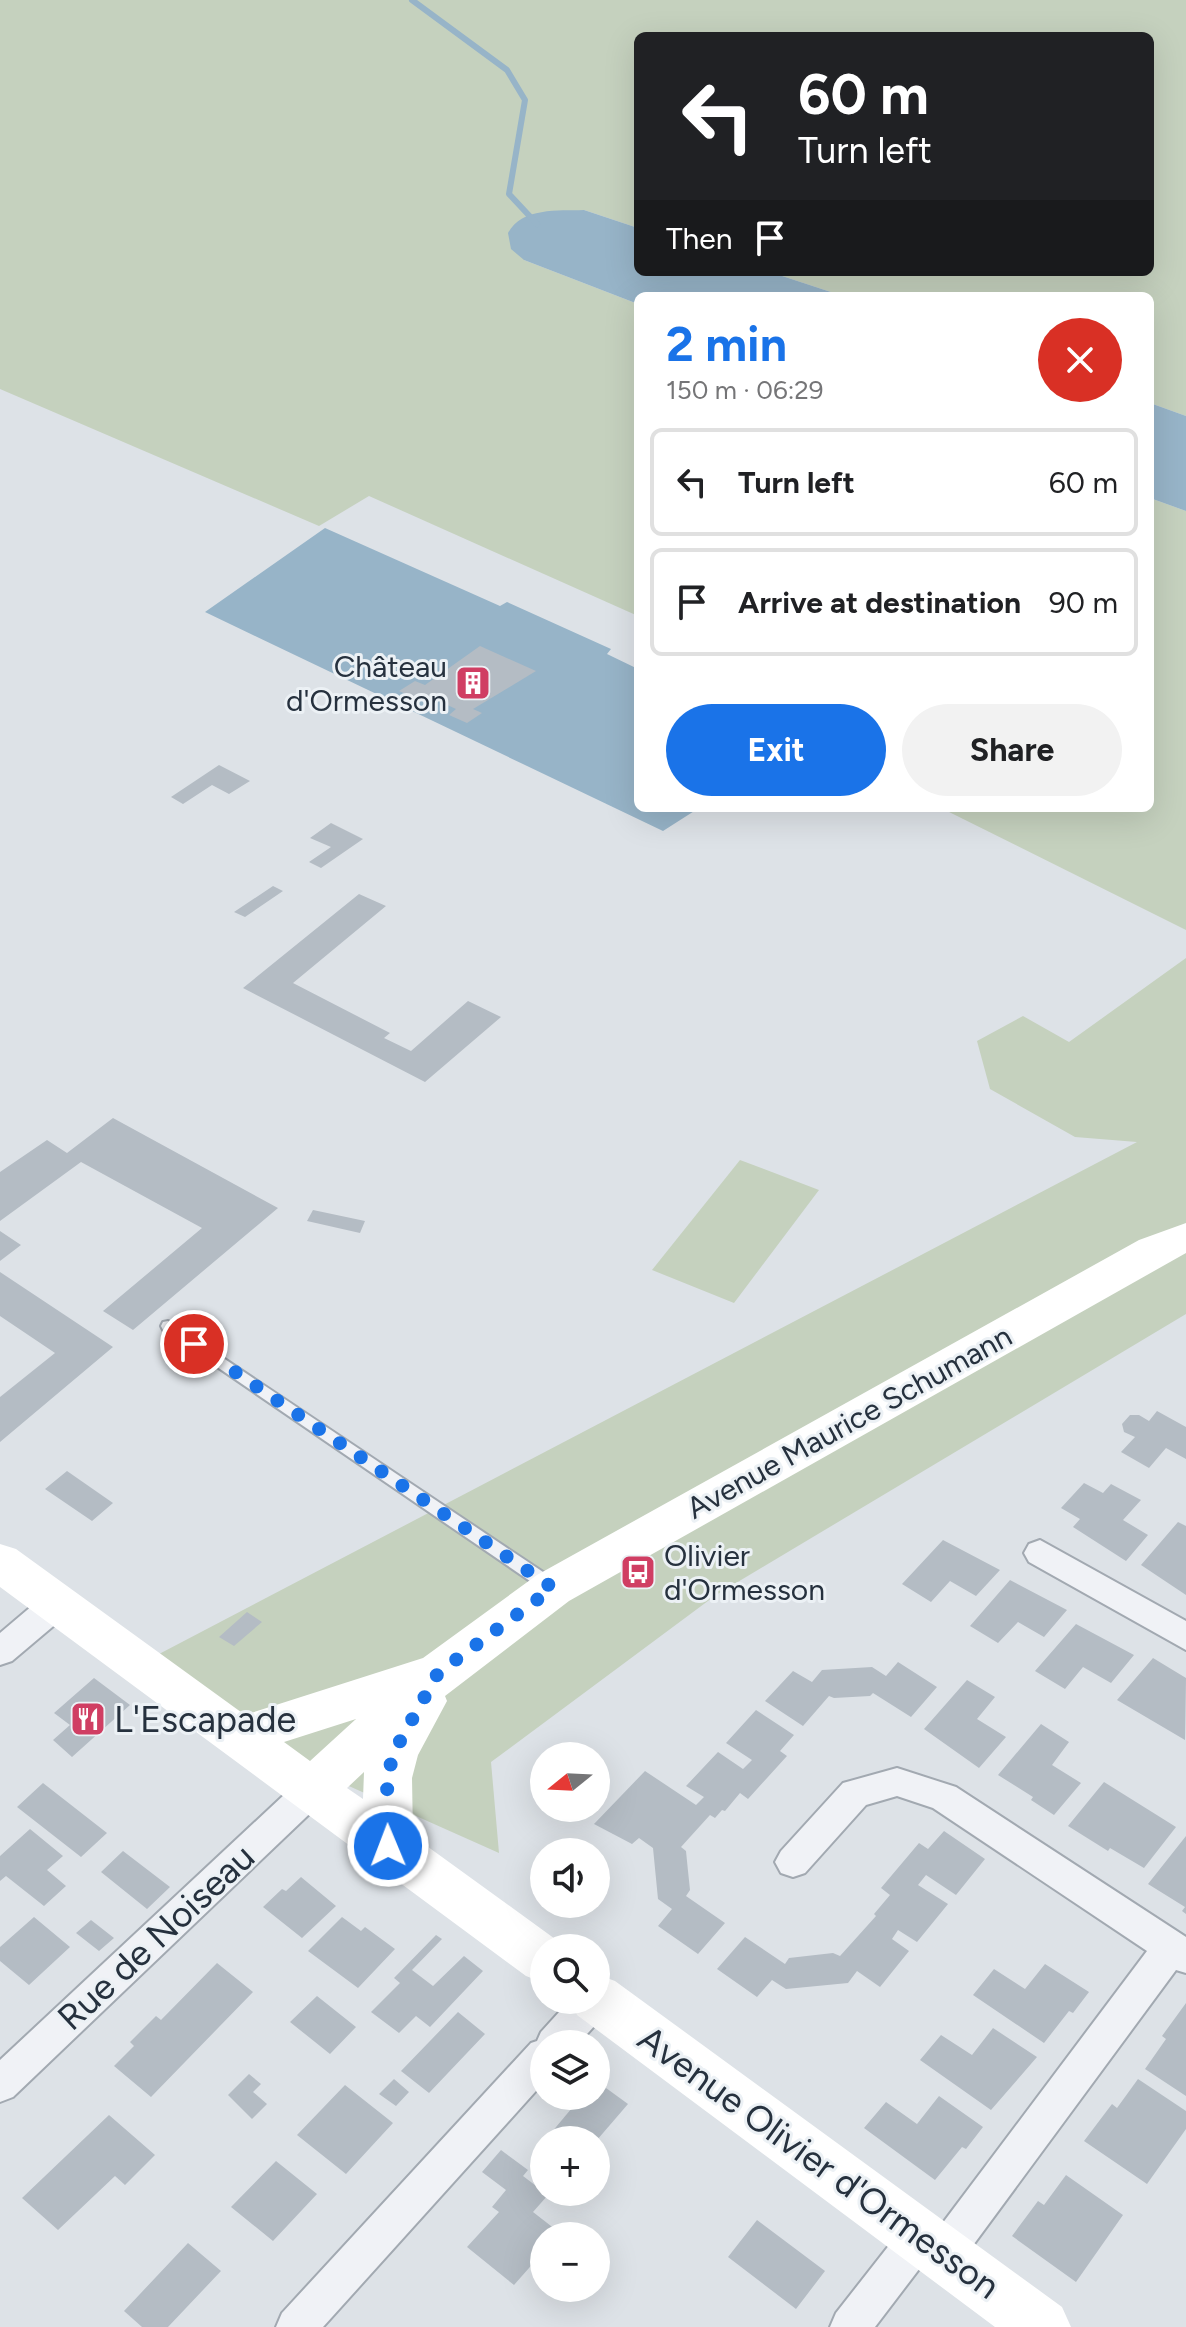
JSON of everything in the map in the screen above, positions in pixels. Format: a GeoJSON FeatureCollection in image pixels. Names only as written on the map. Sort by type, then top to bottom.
{"type":"FeatureCollection","features":[{"type":"Feature","properties":{"kind":"street","name":"Avenue Maurice Schumann"},"geometry":{"type":"LineString","coordinates":[[312,1790],[438,1673],[553,1588],[1154,1250],[1186,1237]]}},
{"type":"Feature","properties":{"kind":"street"},"geometry":{"type":"LineString","coordinates":[[1040,1553],[1186,1637]]}},
{"type":"Feature","properties":{"kind":"street"},"geometry":{"type":"LineString","coordinates":[[0,1562],[530,1950]]}},
{"type":"Feature","properties":{"kind":"street"},"geometry":{"type":"LineString","coordinates":[[0,1652],[58,1603]]}},
{"type":"Feature","properties":{"kind":"street","name":"Avenue Maurice Schumann"},"geometry":{"type":"LineString","coordinates":[[239,1737],[438,1673]]}},
{"type":"Feature","properties":{"kind":"street","name":"Avenue Maurice Schumann"},"geometry":{"type":"LineString","coordinates":[[388,1846],[387,1778],[394,1752],[438,1673]]}},
{"type":"Feature","properties":{"kind":"street"},"geometry":{"type":"LineString","coordinates":[[793,1862],[855,1793],[897,1782],[944,1797],[1179,1952],[931,2246],[850,2327]]}},
{"type":"Feature","properties":{"kind":"street","name":"Rue de Noiseau"},"geometry":{"type":"LineString","coordinates":[[0,2085],[312,1790]]}},
{"type":"Feature","properties":{"kind":"street","name":"Avenue Olivier d'Ormesson"},"geometry":{"type":"LineString","coordinates":[[610,2010],[1042,2327]]}},
{"type":"Feature","properties":{"kind":"street"},"geometry":{"type":"LineString","coordinates":[[567,2030],[581,2014]]}},
{"type":"Feature","properties":{"kind":"street"},"geometry":{"type":"LineString","coordinates":[[296,2327],[530,2070]]}},
{"type":"Feature","properties":{"kind":"lane"},"geometry":{"type":"LineString","coordinates":[[168,1326],[553,1588]]}},
{"type":"Feature","properties":{"kind":"green space"},"geometry":{"type":"Polygon","coordinates":[[[0,0],[1186,0],[1186,416],[1154,404],[1154,292],[831,292],[782,276],[1154,276],[1154,32],[634,32],[634,227],[584,210],[524,260],[634,302],[634,614],[369,496],[319,526],[0,389],[0,0]]]}},
{"type":"Feature","properties":{"kind":"green space"},"geometry":{"type":"Polygon","coordinates":[[[1154,499],[1186,511],[1186,930],[949,812],[1154,812],[1154,499]]]}},
{"type":"Feature","properties":{"kind":"green space"},"geometry":{"type":"Polygon","coordinates":[[[1186,958],[1186,1314],[716,1595],[491,1762],[499,1853],[239,1737],[140,1664],[1137,1142],[1075,1137],[990,1089],[977,1041],[1023,1016],[1069,1042],[1186,958]]]}},
{"type":"Feature","properties":{"kind":"green space"},"geometry":{"type":"Polygon","coordinates":[[[740,1160],[819,1190],[734,1303],[652,1270],[740,1160]]]}},
{"type":"Feature","properties":{"kind":"water"},"geometry":{"type":"Polygon","coordinates":[[[584,210],[634,227],[634,276],[782,276],[831,292],[634,292],[634,302],[524,260],[511,249],[508,233],[514,225],[531,215],[584,210]]]}},
{"type":"Feature","properties":{"kind":"water"},"geometry":{"type":"Polygon","coordinates":[[[1154,404],[1186,416],[1186,511],[1154,499],[1154,404]]]}},
{"type":"Feature","properties":{"kind":"water"},"geometry":{"type":"Polygon","coordinates":[[[325,528],[500,606],[507,602],[611,649],[607,654],[634,667],[634,812],[693,812],[663,831],[205,612],[325,528]]]}},
{"type":"Feature","properties":{"kind":"building","name":"Château d'Ormesson"},"geometry":{"type":"Polygon","coordinates":[[[480,646],[536,671],[473,709],[482,713],[467,723],[449,715],[456,709],[424,694],[417,699],[399,691],[415,681],[425,685],[480,646]]]}},
{"type":"Feature","properties":{"kind":"building"},"geometry":{"type":"Polygon","coordinates":[[[219,765],[250,781],[229,794],[212,785],[183,804],[171,797],[219,765]]]}},
{"type":"Feature","properties":{"kind":"building"},"geometry":{"type":"Polygon","coordinates":[[[331,823],[363,839],[321,868],[309,862],[331,847],[310,838],[331,823]]]}},
{"type":"Feature","properties":{"kind":"building"},"geometry":{"type":"Polygon","coordinates":[[[273,886],[283,891],[245,917],[234,912],[273,886]]]}},
{"type":"Feature","properties":{"kind":"building"},"geometry":{"type":"Polygon","coordinates":[[[359,894],[386,906],[293,983],[390,1033],[384,1038],[411,1051],[468,1001],[501,1017],[425,1082],[243,988],[359,894]]]}},
{"type":"Feature","properties":{"kind":"building"},"geometry":{"type":"Polygon","coordinates":[[[113,1118],[278,1208],[133,1330],[103,1311],[202,1228],[81,1162],[0,1221],[0,1172],[47,1140],[67,1153],[113,1118]]]}},
{"type":"Feature","properties":{"kind":"building"},"geometry":{"type":"Polygon","coordinates":[[[313,1210],[365,1221],[360,1233],[307,1221],[313,1210]]]}},
{"type":"Feature","properties":{"kind":"building"},"geometry":{"type":"Polygon","coordinates":[[[0,1231],[21,1245],[0,1261],[0,1231]]]}},
{"type":"Feature","properties":{"kind":"building"},"geometry":{"type":"Polygon","coordinates":[[[0,1272],[113,1347],[0,1442],[0,1397],[55,1353],[0,1316],[0,1272]]]}},
{"type":"Feature","properties":{"kind":"building"},"geometry":{"type":"Polygon","coordinates":[[[1157,1411],[1186,1427],[1186,1459],[1166,1448],[1149,1468],[1121,1452],[1135,1437],[1124,1432],[1122,1424],[1130,1415],[1139,1415],[1149,1421],[1157,1411]]]}},
{"type":"Feature","properties":{"kind":"building"},"geometry":{"type":"Polygon","coordinates":[[[67,1471],[113,1503],[92,1521],[45,1489],[67,1471]]]}},
{"type":"Feature","properties":{"kind":"building"},"geometry":{"type":"Polygon","coordinates":[[[1084,1483],[1103,1493],[1111,1484],[1141,1500],[1123,1520],[1148,1535],[1126,1561],[1073,1527],[1080,1519],[1061,1508],[1084,1483]]]}},
{"type":"Feature","properties":{"kind":"building"},"geometry":{"type":"Polygon","coordinates":[[[1178,1522],[1186,1526],[1186,1595],[1141,1565],[1178,1522]]]}},
{"type":"Feature","properties":{"kind":"building"},"geometry":{"type":"Polygon","coordinates":[[[943,1540],[1000,1570],[976,1596],[950,1581],[931,1602],[902,1584],[943,1540]]]}},
{"type":"Feature","properties":{"kind":"building"},"geometry":{"type":"Polygon","coordinates":[[[1010,1580],[1067,1610],[1044,1637],[1018,1622],[998,1643],[970,1626],[1010,1580]]]}},
{"type":"Feature","properties":{"kind":"building"},"geometry":{"type":"Polygon","coordinates":[[[247,1612],[262,1622],[234,1646],[219,1637],[247,1612]]]}},
{"type":"Feature","properties":{"kind":"building"},"geometry":{"type":"Polygon","coordinates":[[[1076,1624],[1134,1655],[1111,1683],[1083,1667],[1065,1689],[1035,1671],[1076,1624]]]}},
{"type":"Feature","properties":{"kind":"building"},"geometry":{"type":"Polygon","coordinates":[[[1153,1658],[1186,1678],[1185,1740],[1117,1700],[1153,1658]]]}},
{"type":"Feature","properties":{"kind":"building"},"geometry":{"type":"Polygon","coordinates":[[[898,1662],[937,1687],[911,1717],[873,1693],[870,1696],[829,1696],[803,1726],[765,1701],[793,1671],[812,1682],[822,1670],[872,1667],[886,1676],[898,1662]]]}},
{"type":"Feature","properties":{"kind":"building","name":"L'Escapade"},"geometry":{"type":"Polygon","coordinates":[[[94,1678],[130,1705],[72,1757],[53,1740],[70,1725],[54,1713],[94,1678]]]}},
{"type":"Feature","properties":{"kind":"building"},"geometry":{"type":"Polygon","coordinates":[[[967,1680],[995,1697],[977,1719],[1006,1737],[979,1768],[924,1729],[967,1680]]]}},
{"type":"Feature","properties":{"kind":"building"},"geometry":{"type":"Polygon","coordinates":[[[756,1710],[794,1735],[780,1751],[787,1756],[748,1799],[740,1793],[725,1811],[722,1810],[715,1818],[710,1815],[681,1847],[686,1851],[690,1890],[686,1896],[725,1923],[698,1954],[658,1926],[672,1909],[658,1899],[653,1848],[639,1838],[632,1844],[594,1824],[610,1822],[610,1807],[645,1771],[696,1805],[704,1797],[686,1786],[718,1752],[743,1769],[752,1760],[726,1743],[756,1710]]]}},
{"type":"Feature","properties":{"kind":"building"},"geometry":{"type":"Polygon","coordinates":[[[1041,1724],[1069,1742],[1052,1765],[1081,1783],[1054,1815],[1031,1800],[1033,1797],[998,1775],[1041,1724]]]}},
{"type":"Feature","properties":{"kind":"building"},"geometry":{"type":"Polygon","coordinates":[[[1104,1782],[1176,1827],[1144,1868],[1110,1848],[1108,1851],[1068,1826],[1104,1782]]]}},
{"type":"Feature","properties":{"kind":"building"},"geometry":{"type":"Polygon","coordinates":[[[43,1783],[107,1833],[81,1857],[17,1807],[43,1783]]]}},
{"type":"Feature","properties":{"kind":"building"},"geometry":{"type":"Polygon","coordinates":[[[30,1829],[63,1856],[47,1870],[66,1886],[44,1906],[6,1876],[0,1881],[0,1856],[30,1829]]]}},
{"type":"Feature","properties":{"kind":"building"},"geometry":{"type":"Polygon","coordinates":[[[944,1831],[985,1859],[956,1895],[926,1875],[918,1885],[948,1904],[917,1942],[898,1930],[892,1939],[909,1951],[880,1987],[857,1971],[848,1983],[786,1989],[772,1980],[757,1997],[717,1969],[745,1937],[785,1964],[789,1958],[833,1953],[840,1956],[876,1916],[874,1914],[890,1895],[881,1888],[919,1843],[928,1849],[944,1831]]]}},
{"type":"Feature","properties":{"kind":"building"},"geometry":{"type":"Polygon","coordinates":[[[1186,1836],[1186,1914],[1182,1911],[1185,1907],[1148,1884],[1186,1836]]]}},
{"type":"Feature","properties":{"kind":"building"},"geometry":{"type":"Polygon","coordinates":[[[123,1851],[170,1887],[147,1909],[101,1872],[123,1851]]]}},
{"type":"Feature","properties":{"kind":"building"},"geometry":{"type":"Polygon","coordinates":[[[301,1877],[336,1906],[302,1938],[263,1907],[301,1877]]]}},
{"type":"Feature","properties":{"kind":"building"},"geometry":{"type":"Polygon","coordinates":[[[34,1917],[70,1947],[29,1985],[0,1961],[0,1947],[34,1917]]]}},
{"type":"Feature","properties":{"kind":"building"},"geometry":{"type":"Polygon","coordinates":[[[342,1917],[361,1931],[365,1927],[395,1949],[358,1988],[308,1951],[342,1917]]]}},
{"type":"Feature","properties":{"kind":"building"},"geometry":{"type":"Polygon","coordinates":[[[91,1920],[114,1938],[99,1951],[76,1933],[91,1920]]]}},
{"type":"Feature","properties":{"kind":"building"},"geometry":{"type":"Polygon","coordinates":[[[436,1935],[442,1939],[412,1970],[433,1986],[464,1956],[483,1971],[430,2027],[416,2016],[399,2033],[371,2012],[400,1983],[394,1978],[436,1935]]]}},
{"type":"Feature","properties":{"kind":"building"},"geometry":{"type":"Polygon","coordinates":[[[217,1963],[253,1992],[151,2097],[114,2066],[134,2046],[130,2042],[156,2016],[161,2020],[217,1963]]]}},
{"type":"Feature","properties":{"kind":"building"},"geometry":{"type":"Polygon","coordinates":[[[1045,1964],[1089,1992],[1073,2013],[1069,2011],[1044,2043],[973,1995],[994,1969],[1025,1989],[1045,1964]]]}},
{"type":"Feature","properties":{"kind":"building"},"geometry":{"type":"Polygon","coordinates":[[[317,1996],[356,2027],[330,2054],[290,2022],[317,1996]]]}},
{"type":"Feature","properties":{"kind":"building"},"geometry":{"type":"Polygon","coordinates":[[[1186,2003],[1186,2096],[1145,2069],[1166,2039],[1162,2036],[1186,2003]]]}},
{"type":"Feature","properties":{"kind":"building"},"geometry":{"type":"Polygon","coordinates":[[[458,2012],[485,2034],[429,2093],[401,2071],[458,2012]]]}},
{"type":"Feature","properties":{"kind":"building"},"geometry":{"type":"Polygon","coordinates":[[[993,2028],[1037,2057],[991,2110],[920,2060],[941,2035],[972,2055],[993,2028]]]}},
{"type":"Feature","properties":{"kind":"building"},"geometry":{"type":"Polygon","coordinates":[[[249,2074],[261,2084],[253,2092],[267,2104],[252,2119],[228,2095],[249,2074]]]}},
{"type":"Feature","properties":{"kind":"building"},"geometry":{"type":"Polygon","coordinates":[[[394,2079],[409,2092],[396,2106],[379,2094],[394,2079]]]}},
{"type":"Feature","properties":{"kind":"building"},"geometry":{"type":"Polygon","coordinates":[[[1138,2079],[1186,2111],[1186,2129],[1147,2184],[1084,2141],[1112,2104],[1117,2108],[1138,2079]]]}},
{"type":"Feature","properties":{"kind":"building"},"geometry":{"type":"Polygon","coordinates":[[[345,2085],[393,2123],[346,2174],[297,2135],[345,2085]]]}},
{"type":"Feature","properties":{"kind":"building"},"geometry":{"type":"Polygon","coordinates":[[[610,2091],[628,2104],[609,2126],[557,2126],[570,2110],[610,2110],[610,2091]]]}},
{"type":"Feature","properties":{"kind":"building"},"geometry":{"type":"Polygon","coordinates":[[[939,2096],[983,2127],[935,2180],[864,2128],[886,2102],[917,2124],[939,2096]]]}},
{"type":"Feature","properties":{"kind":"building"},"geometry":{"type":"Polygon","coordinates":[[[109,2115],[155,2155],[125,2185],[115,2176],[58,2230],[22,2198],[109,2115]]]}},
{"type":"Feature","properties":{"kind":"building"},"geometry":{"type":"Polygon","coordinates":[[[501,2150],[528,2170],[523,2176],[530,2181],[530,2206],[538,2206],[533,2212],[546,2222],[530,2222],[530,2267],[514,2285],[467,2247],[499,2212],[492,2207],[506,2190],[482,2172],[501,2150]]]}},
{"type":"Feature","properties":{"kind":"building"},"geometry":{"type":"Polygon","coordinates":[[[276,2161],[317,2194],[273,2241],[231,2207],[276,2161]]]}},
{"type":"Feature","properties":{"kind":"building"},"geometry":{"type":"Polygon","coordinates":[[[1066,2175],[1123,2215],[1076,2282],[1012,2236],[1038,2201],[1044,2205],[1066,2175]]]}},
{"type":"Feature","properties":{"kind":"building"},"geometry":{"type":"Polygon","coordinates":[[[757,2220],[825,2271],[796,2309],[728,2257],[757,2220]]]}},
{"type":"Feature","properties":{"kind":"building"},"geometry":{"type":"Polygon","coordinates":[[[188,2243],[221,2271],[168,2327],[142,2327],[124,2311],[188,2243]]]}},
{"type":"Feature","properties":{"kind":"waterway"},"geometry":{"type":"LineString","coordinates":[[412,0],[507,70],[525,100],[509,194],[537,224]]}},
{"type":"Feature","properties":{"kind":"place","name":"Château d'Ormesson"},"geometry":{"type":"Point","coordinates":[473,683]}},
{"type":"Feature","properties":{"kind":"place","name":"Olivier d'Ormesson"},"geometry":{"type":"Point","coordinates":[638,1572]}},
{"type":"Feature","properties":{"kind":"place","name":"L'Escapade"},"geometry":{"type":"Point","coordinates":[88,1719]}},
{"type":"Feature","properties":{"kind":"route"},"geometry":{"type":"LineString","coordinates":[[194,1344],[553,1588],[438,1673],[394,1752],[387,1778],[388,1846]]}}]}
